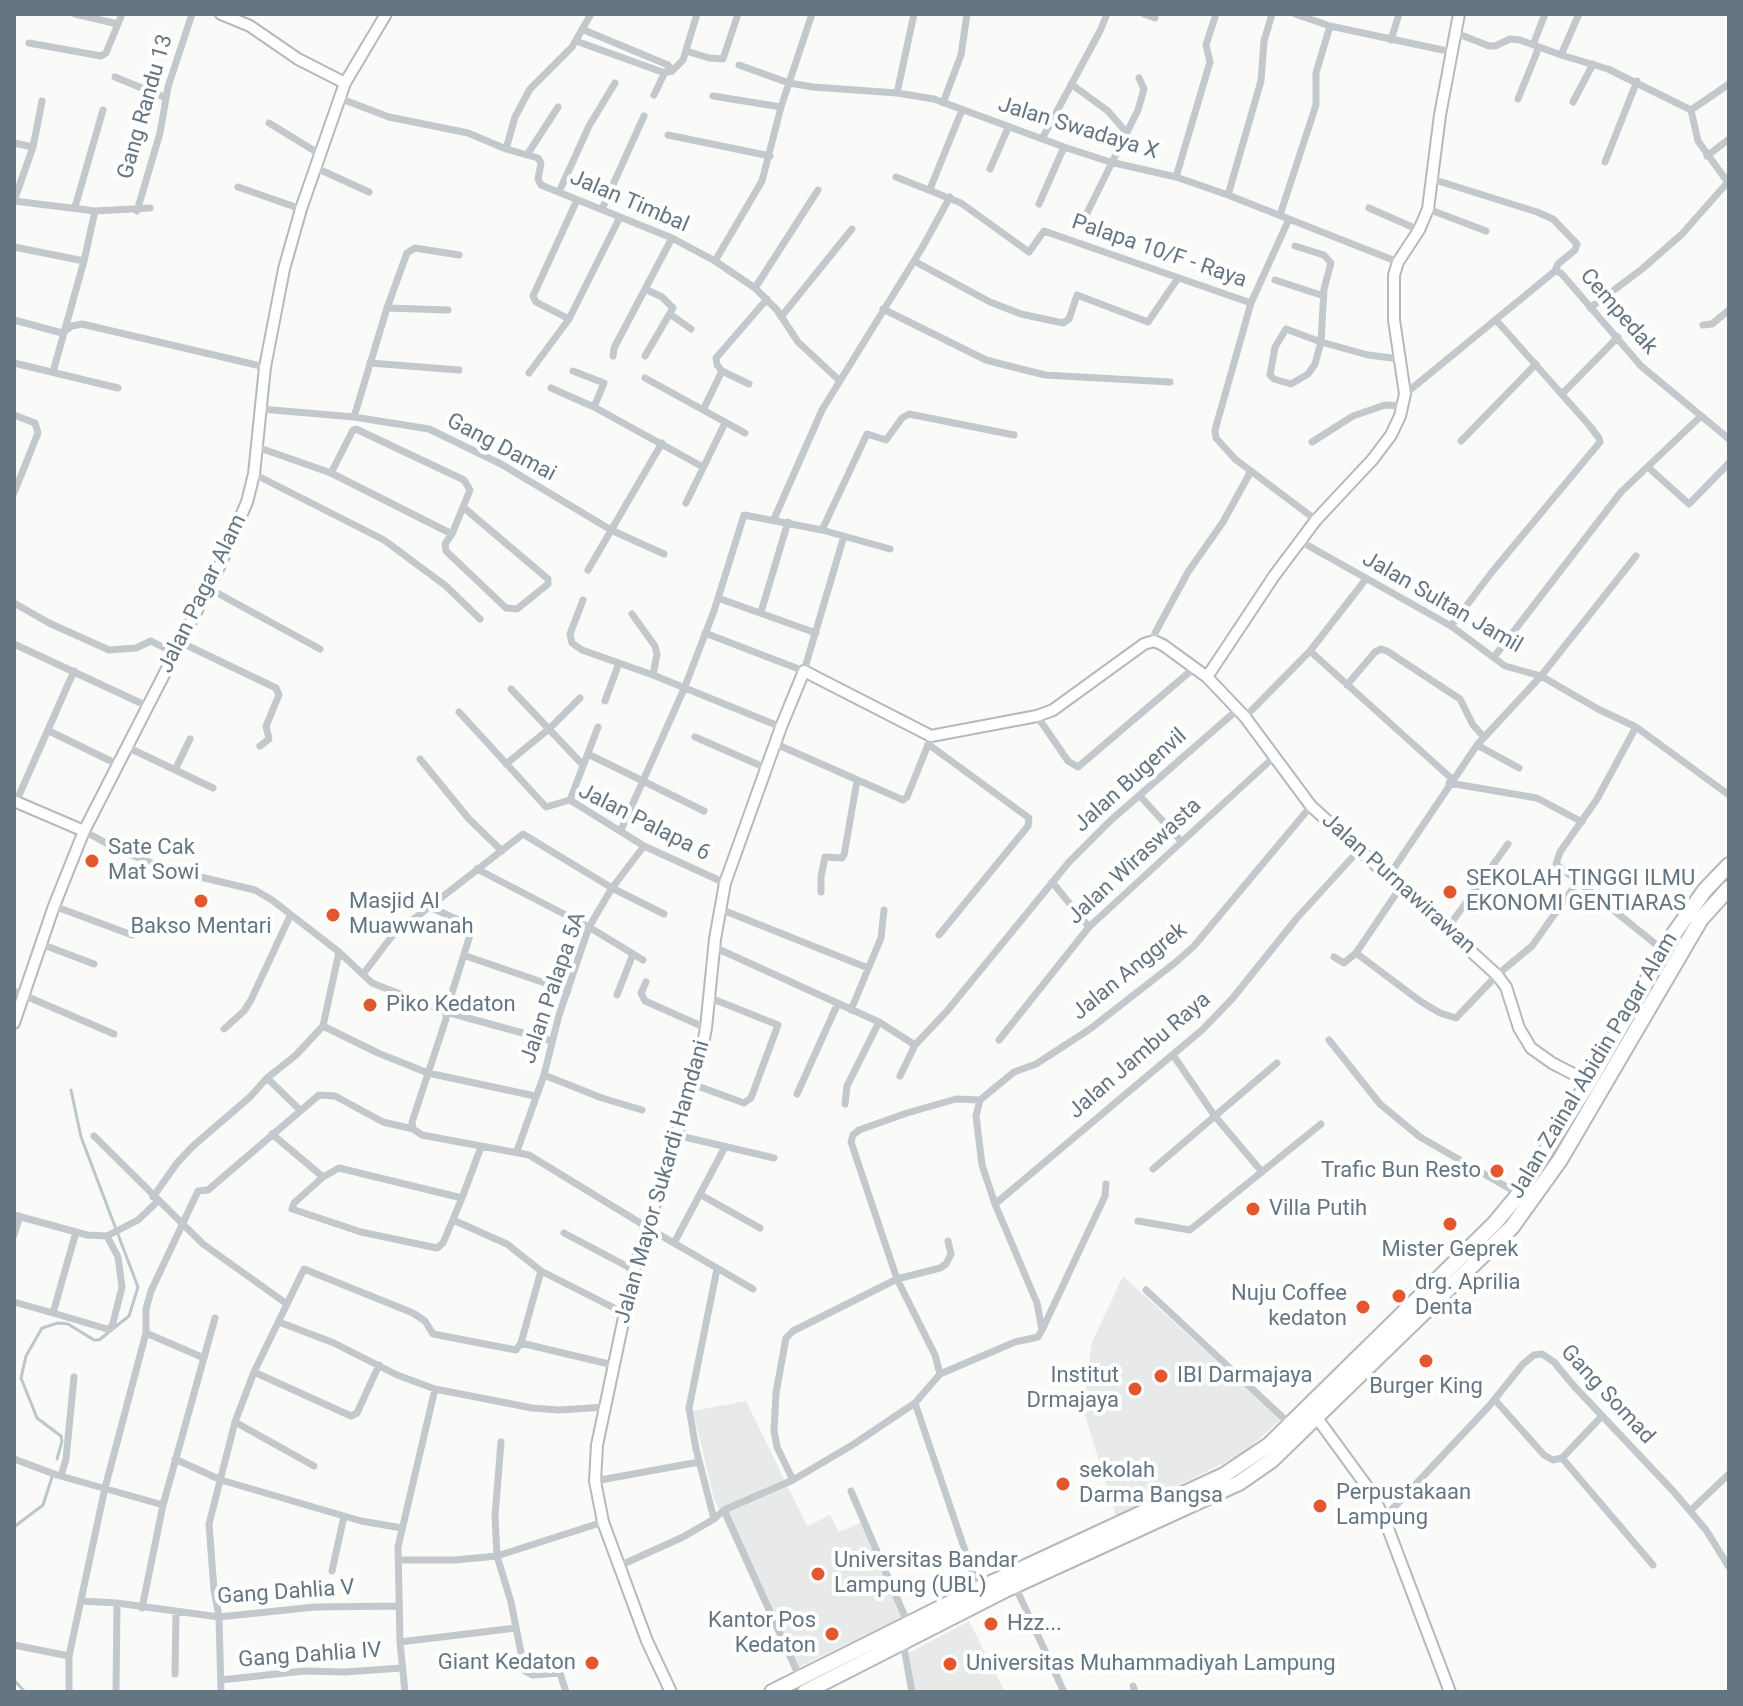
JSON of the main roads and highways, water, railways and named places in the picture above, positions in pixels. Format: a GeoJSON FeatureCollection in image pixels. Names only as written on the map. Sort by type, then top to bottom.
{"type":"FeatureCollection","features":[{"type":"Feature","properties":{"kind":"highway","name":"Jalan Zainal Abidin Pagar Alam"},"geometry":{"type":"LineString","coordinates":[[1470,1258],[1519,1194],[1589,1082],[1687,914],[1729,865]]}},
{"type":"Feature","properties":{"kind":"highway","name":"Jalan Zainal Abidin Pagar Alam"},"geometry":{"type":"LineString","coordinates":[[772,1692],[802,1685],[903,1642],[1232,1471],[1258,1453],[1356,1370],[1470,1258],[1512,1227],[1540,1190],[1694,929],[1729,888]]}},
{"type":"Feature","properties":{"kind":"highway","name":"Jalan Zainal Abidin Pagar Alam"},"geometry":{"type":"LineString","coordinates":[[802,1685],[908,1624],[978,1589],[1253,1475],[1317,1418],[1356,1370]]}},
{"type":"Feature","properties":{"kind":"waterway"},"geometry":{"type":"LineString","coordinates":[[57,1459],[61,1436],[37,1418],[21,1378],[26,1356],[42,1328],[58,1323],[68,1324],[99,1340],[129,1316],[138,1287],[81,1137],[71,1090]]}},
{"type":"Feature","properties":{"kind":"waterway"},"geometry":{"type":"LineString","coordinates":[[14,1527],[43,1505],[53,1474]]}},
{"type":"Feature","properties":{"kind":"waterway"},"geometry":{"type":"LineString","coordinates":[[14,1680],[25,1692]]}},
{"type":"Feature","properties":{"kind":"place","name":"Sate Cak Mat Sowi"},"geometry":{"type":"Point","coordinates":[92,861]}},
{"type":"Feature","properties":{"kind":"place","name":"SEKOLAH TINGGI ILMU EKONOMI GENTIARAS"},"geometry":{"type":"Point","coordinates":[1450,892]}},
{"type":"Feature","properties":{"kind":"place","name":"Bakso Mentari"},"geometry":{"type":"Point","coordinates":[201,901]}},
{"type":"Feature","properties":{"kind":"place","name":"Masjid Al Muawwanah"},"geometry":{"type":"Point","coordinates":[333,915]}},
{"type":"Feature","properties":{"kind":"place","name":"Piko Kedaton"},"geometry":{"type":"Point","coordinates":[370,1005]}},
{"type":"Feature","properties":{"kind":"place","name":"Trafic Bun Resto"},"geometry":{"type":"Point","coordinates":[1497,1171]}},
{"type":"Feature","properties":{"kind":"place","name":"Villa Putih"},"geometry":{"type":"Point","coordinates":[1253,1209]}},
{"type":"Feature","properties":{"kind":"place","name":"Mister Geprek"},"geometry":{"type":"Point","coordinates":[1450,1224]}},
{"type":"Feature","properties":{"kind":"place","name":"drg. Aprilia Denta"},"geometry":{"type":"Point","coordinates":[1399,1296]}},
{"type":"Feature","properties":{"kind":"place","name":"Nuju Coffee kedaton"},"geometry":{"type":"Point","coordinates":[1363,1307]}},
{"type":"Feature","properties":{"kind":"place","name":"Burger King"},"geometry":{"type":"Point","coordinates":[1426,1361]}},
{"type":"Feature","properties":{"kind":"place","name":"IBI Darmajaya"},"geometry":{"type":"Point","coordinates":[1161,1376]}},
{"type":"Feature","properties":{"kind":"place","name":"Institut Drmajaya"},"geometry":{"type":"Point","coordinates":[1135,1389]}},
{"type":"Feature","properties":{"kind":"place","name":"sekolah Darma Bangsa"},"geometry":{"type":"Point","coordinates":[1063,1484]}},
{"type":"Feature","properties":{"kind":"place","name":"Perpustakaan Lampung"},"geometry":{"type":"Point","coordinates":[1320,1506]}},
{"type":"Feature","properties":{"kind":"place","name":"Universitas Bandar Lampung (UBL)"},"geometry":{"type":"Point","coordinates":[818,1574]}},
{"type":"Feature","properties":{"kind":"place","name":"Hzz..."},"geometry":{"type":"Point","coordinates":[991,1624]}},
{"type":"Feature","properties":{"kind":"place","name":"Kantor Pos Kedaton"},"geometry":{"type":"Point","coordinates":[832,1634]}},
{"type":"Feature","properties":{"kind":"place","name":"Giant Kedaton"},"geometry":{"type":"Point","coordinates":[592,1663]}},
{"type":"Feature","properties":{"kind":"place","name":"Universitas Muhammadiyah Lampung"},"geometry":{"type":"Point","coordinates":[950,1664]}}]}
